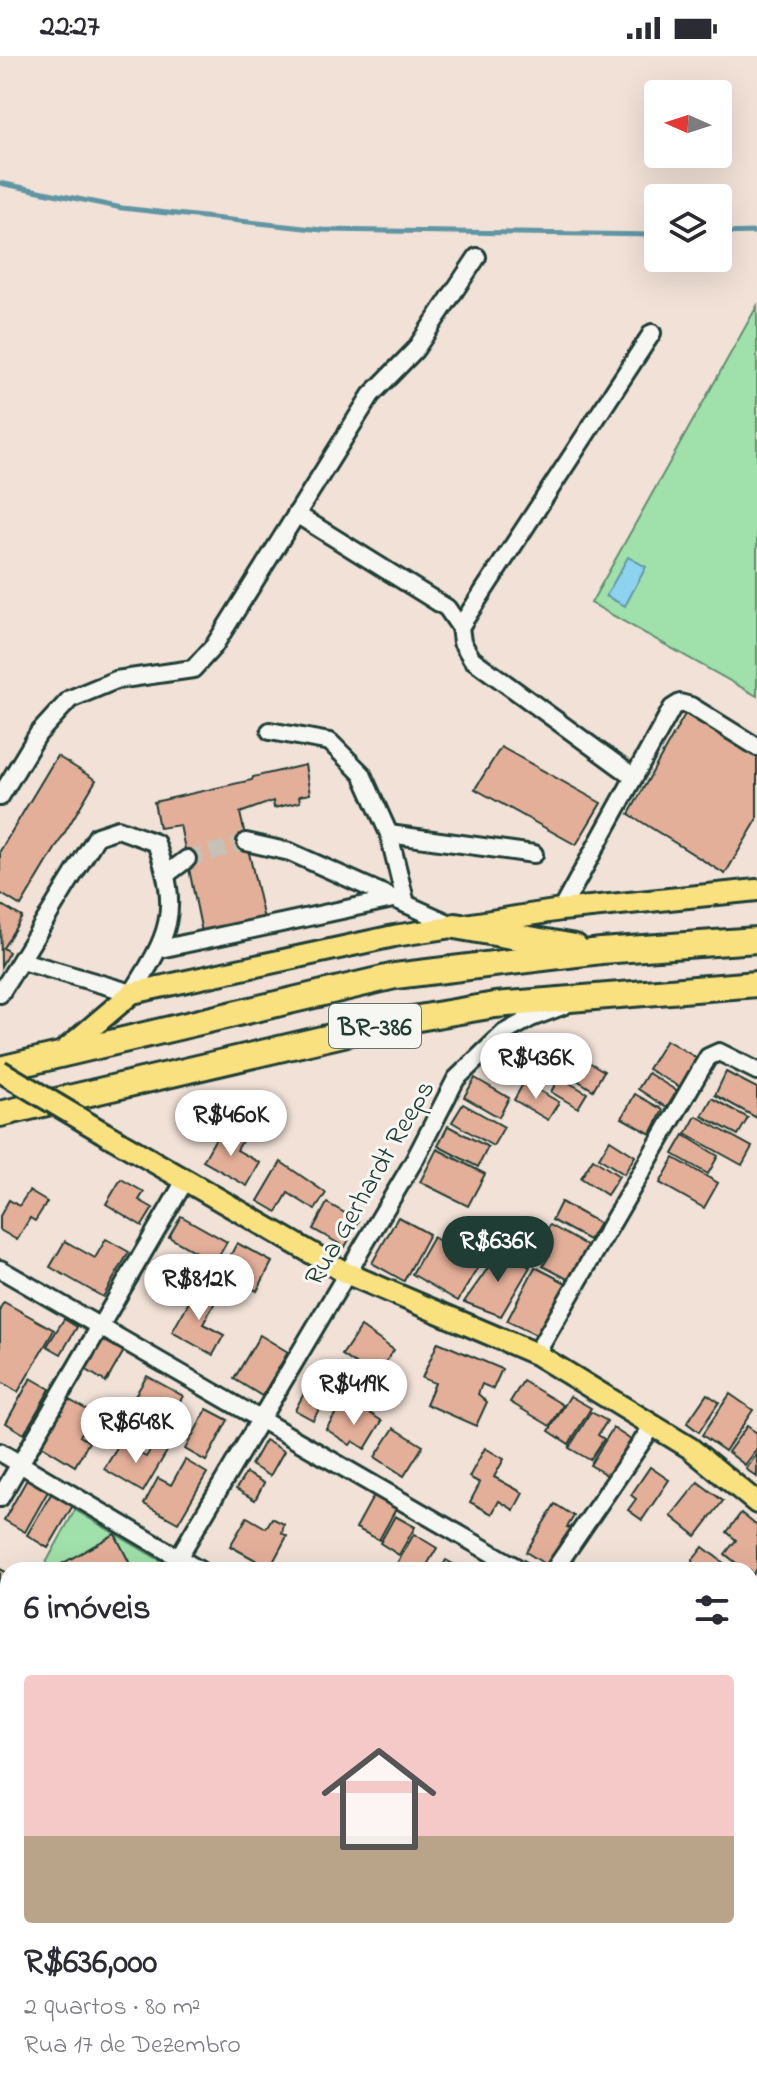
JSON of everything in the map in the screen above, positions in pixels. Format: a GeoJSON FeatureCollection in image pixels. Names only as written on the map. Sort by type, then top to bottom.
{"type":"FeatureCollection","features":[{"type":"Feature","properties":{"kind":"highway"},"geometry":{"type":"LineString","coordinates":[[455,926],[601,951]]}},
{"type":"Feature","properties":{"kind":"highway","name":"BR-386"},"geometry":{"type":"LineString","coordinates":[[0,1070],[395,976],[601,951],[757,940]]}},
{"type":"Feature","properties":{"kind":"highway","name":"BR-386"},"geometry":{"type":"LineString","coordinates":[[0,1114],[395,1022],[495,1005],[757,984]]}},
{"type":"Feature","properties":{"kind":"main road"},"geometry":{"type":"LineString","coordinates":[[58,1056],[132,993],[394,936],[561,910],[757,890]]}},
{"type":"Feature","properties":{"kind":"main road"},"geometry":{"type":"LineString","coordinates":[[0,1070],[346,1273],[536,1354],[690,1448],[757,1503]]}},
{"type":"Feature","properties":{"kind":"street"},"geometry":{"type":"LineString","coordinates":[[0,797],[38,734],[70,699],[116,680],[193,669],[214,646],[371,395],[415,350],[477,257]]}},
{"type":"Feature","properties":{"kind":"street"},"geometry":{"type":"LineString","coordinates":[[460,627],[652,333]]}},
{"type":"Feature","properties":{"kind":"street"},"geometry":{"type":"LineString","coordinates":[[296,514],[447,608],[460,627],[462,642],[472,659],[634,777]]}},
{"type":"Feature","properties":{"kind":"street"},"geometry":{"type":"LineString","coordinates":[[561,910],[672,708],[680,703],[691,706],[757,747]]}},
{"type":"Feature","properties":{"kind":"street"},"geometry":{"type":"LineString","coordinates":[[270,731],[330,742],[362,774],[389,834],[400,902]]}},
{"type":"Feature","properties":{"kind":"street"},"geometry":{"type":"LineString","coordinates":[[0,994],[97,836],[118,829],[156,843],[167,874],[170,920],[160,949],[132,993],[22,961]]}},
{"type":"Feature","properties":{"kind":"street"},"geometry":{"type":"LineString","coordinates":[[389,834],[534,854]]}},
{"type":"Feature","properties":{"kind":"street"},"geometry":{"type":"LineString","coordinates":[[246,842],[290,852],[455,926]]}},
{"type":"Feature","properties":{"kind":"street"},"geometry":{"type":"LineString","coordinates":[[167,874],[187,859]]}},
{"type":"Feature","properties":{"kind":"street"},"geometry":{"type":"LineString","coordinates":[[160,949],[400,902]]}},
{"type":"Feature","properties":{"kind":"street","name":"Rua Gerhardt Reeps"},"geometry":{"type":"LineString","coordinates":[[178,1558],[415,1159],[456,1079],[504,1033],[531,1018],[597,997]]}},
{"type":"Feature","properties":{"kind":"street"},"geometry":{"type":"LineString","coordinates":[[536,1354],[708,1057],[719,1052],[757,1071]]}},
{"type":"Feature","properties":{"kind":"street"},"geometry":{"type":"LineString","coordinates":[[0,1498],[186,1179]]}},
{"type":"Feature","properties":{"kind":"street"},"geometry":{"type":"LineString","coordinates":[[0,1269],[507,1562]]}},
{"type":"Feature","properties":{"kind":"street"},"geometry":{"type":"LineString","coordinates":[[559,1562],[654,1424]]}},
{"type":"Feature","properties":{"kind":"street"},"geometry":{"type":"LineString","coordinates":[[0,1452],[185,1562]]}},
{"type":"Feature","properties":{"kind":"green space"},"geometry":{"type":"Polygon","coordinates":[[[757,306],[757,696],[591,603],[757,306]]]}},
{"type":"Feature","properties":{"kind":"green space"},"geometry":{"type":"Polygon","coordinates":[[[75,1510],[163,1562],[46,1562],[75,1510]]]}},
{"type":"Feature","properties":{"kind":"water"},"geometry":{"type":"Polygon","coordinates":[[[628,557],[646,567],[625,606],[606,596],[628,557]]]}},
{"type":"Feature","properties":{"kind":"building"},"geometry":{"type":"Polygon","coordinates":[[[685,714],[757,754],[757,820],[725,874],[629,814],[685,714]]]}},
{"type":"Feature","properties":{"kind":"building"},"geometry":{"type":"Polygon","coordinates":[[[501,747],[601,803],[576,845],[475,789],[501,747]]]}},
{"type":"Feature","properties":{"kind":"building"},"geometry":{"type":"Polygon","coordinates":[[[57,756],[96,780],[21,906],[0,893],[0,851],[57,756]]]}},
{"type":"Feature","properties":{"kind":"building"},"geometry":{"type":"Polygon","coordinates":[[[305,765],[310,794],[299,796],[300,802],[274,808],[273,801],[240,813],[265,924],[203,937],[180,825],[159,828],[154,802],[305,765]]]}},
{"type":"Feature","properties":{"kind":"building"},"geometry":{"type":"Polygon","coordinates":[[[0,904],[22,917],[3,948],[9,952],[1,966],[0,904]]]}},
{"type":"Feature","properties":{"kind":"building"},"geometry":{"type":"Polygon","coordinates":[[[666,1040],[697,1058],[680,1087],[648,1069],[666,1040]]]}},
{"type":"Feature","properties":{"kind":"building"},"geometry":{"type":"Polygon","coordinates":[[[577,1055],[604,1071],[593,1090],[566,1073],[577,1055]]]}},
{"type":"Feature","properties":{"kind":"building"},"geometry":{"type":"Polygon","coordinates":[[[726,1072],[757,1088],[757,1118],[715,1095],[726,1072]]]}},
{"type":"Feature","properties":{"kind":"building"},"geometry":{"type":"Polygon","coordinates":[[[648,1073],[677,1091],[667,1108],[638,1089],[648,1073]]]}},
{"type":"Feature","properties":{"kind":"building"},"geometry":{"type":"Polygon","coordinates":[[[559,1077],[587,1093],[578,1108],[551,1092],[559,1077]]]}},
{"type":"Feature","properties":{"kind":"building"},"geometry":{"type":"Polygon","coordinates":[[[475,1078],[509,1098],[499,1117],[464,1097],[475,1078]]]}},
{"type":"Feature","properties":{"kind":"building"},"geometry":{"type":"Polygon","coordinates":[[[524,1082],[559,1102],[548,1120],[514,1100],[524,1082]]]}},
{"type":"Feature","properties":{"kind":"building"},"geometry":{"type":"Polygon","coordinates":[[[635,1094],[663,1110],[651,1134],[622,1118],[635,1094]]]}},
{"type":"Feature","properties":{"kind":"building"},"geometry":{"type":"Polygon","coordinates":[[[712,1098],[748,1118],[738,1135],[702,1116],[712,1098]]]}},
{"type":"Feature","properties":{"kind":"building"},"geometry":{"type":"Polygon","coordinates":[[[463,1104],[504,1127],[493,1146],[452,1122],[463,1104]]]}},
{"type":"Feature","properties":{"kind":"building"},"geometry":{"type":"Polygon","coordinates":[[[696,1116],[752,1147],[742,1165],[686,1134],[696,1116]]]}},
{"type":"Feature","properties":{"kind":"building"},"geometry":{"type":"Polygon","coordinates":[[[448,1126],[488,1147],[478,1167],[438,1146],[448,1126]]]}},
{"type":"Feature","properties":{"kind":"building"},"geometry":{"type":"Polygon","coordinates":[[[221,1129],[242,1141],[237,1150],[260,1163],[247,1186],[203,1161],[221,1129]]]}},
{"type":"Feature","properties":{"kind":"building"},"geometry":{"type":"Polygon","coordinates":[[[684,1135],[718,1156],[708,1174],[673,1154],[684,1135]]]}},
{"type":"Feature","properties":{"kind":"building"},"geometry":{"type":"Polygon","coordinates":[[[610,1140],[635,1156],[624,1174],[599,1158],[610,1140]]]}},
{"type":"Feature","properties":{"kind":"building"},"geometry":{"type":"Polygon","coordinates":[[[437,1149],[485,1174],[468,1206],[420,1182],[437,1149]]]}},
{"type":"Feature","properties":{"kind":"building"},"geometry":{"type":"Polygon","coordinates":[[[674,1158],[718,1183],[704,1208],[660,1183],[674,1158]]]}},
{"type":"Feature","properties":{"kind":"building"},"geometry":{"type":"Polygon","coordinates":[[[593,1159],[619,1176],[607,1195],[581,1178],[593,1159]]]}},
{"type":"Feature","properties":{"kind":"building"},"geometry":{"type":"Polygon","coordinates":[[[281,1162],[326,1193],[315,1210],[288,1193],[277,1212],[258,1201],[281,1162]]]}},
{"type":"Feature","properties":{"kind":"building"},"geometry":{"type":"Polygon","coordinates":[[[121,1179],[144,1192],[139,1200],[153,1208],[142,1226],[106,1204],[121,1179]]]}},
{"type":"Feature","properties":{"kind":"building"},"geometry":{"type":"Polygon","coordinates":[[[29,1191],[47,1202],[35,1221],[30,1218],[17,1240],[0,1230],[0,1216],[9,1200],[19,1206],[29,1191]]]}},
{"type":"Feature","properties":{"kind":"building"},"geometry":{"type":"Polygon","coordinates":[[[561,1202],[599,1223],[589,1240],[552,1220],[561,1202]]]}},
{"type":"Feature","properties":{"kind":"building"},"geometry":{"type":"Polygon","coordinates":[[[327,1203],[359,1221],[345,1247],[313,1229],[327,1203]]]}},
{"type":"Feature","properties":{"kind":"building"},"geometry":{"type":"Polygon","coordinates":[[[181,1216],[227,1242],[215,1263],[169,1237],[181,1216]]]}},
{"type":"Feature","properties":{"kind":"building"},"geometry":{"type":"Polygon","coordinates":[[[398,1217],[429,1234],[404,1281],[372,1263],[398,1217]]]}},
{"type":"Feature","properties":{"kind":"building"},"geometry":{"type":"Polygon","coordinates":[[[550,1225],[589,1247],[571,1281],[543,1266],[550,1254],[538,1247],[550,1225]]]}},
{"type":"Feature","properties":{"kind":"building"},"geometry":{"type":"Polygon","coordinates":[[[433,1237],[480,1264],[458,1301],[412,1274],[433,1237]]]}},
{"type":"Feature","properties":{"kind":"building"},"geometry":{"type":"Polygon","coordinates":[[[106,1239],[129,1252],[103,1297],[50,1267],[65,1241],[95,1258],[106,1239]]]}},
{"type":"Feature","properties":{"kind":"building"},"geometry":{"type":"Polygon","coordinates":[[[237,1243],[272,1262],[257,1291],[245,1284],[242,1289],[219,1277],[237,1243]]]}},
{"type":"Feature","properties":{"kind":"building"},"geometry":{"type":"Polygon","coordinates":[[[500,1251],[530,1267],[501,1316],[464,1302],[500,1251]]]}},
{"type":"Feature","properties":{"kind":"building"},"geometry":{"type":"Polygon","coordinates":[[[535,1267],[568,1284],[536,1335],[507,1321],[535,1267]]]}},
{"type":"Feature","properties":{"kind":"building"},"geometry":{"type":"Polygon","coordinates":[[[198,1286],[218,1297],[203,1324],[224,1335],[213,1355],[172,1332],[198,1286]]]}},
{"type":"Feature","properties":{"kind":"building"},"geometry":{"type":"Polygon","coordinates":[[[4,1302],[54,1330],[18,1392],[0,1381],[0,1308],[4,1302]]]}},
{"type":"Feature","properties":{"kind":"building"},"geometry":{"type":"Polygon","coordinates":[[[64,1319],[77,1327],[61,1354],[47,1346],[64,1319]]]}},
{"type":"Feature","properties":{"kind":"building"},"geometry":{"type":"Polygon","coordinates":[[[361,1327],[394,1350],[375,1377],[342,1355],[361,1327]]]}},
{"type":"Feature","properties":{"kind":"building"},"geometry":{"type":"Polygon","coordinates":[[[260,1335],[288,1352],[262,1396],[234,1379],[260,1335]]]}},
{"type":"Feature","properties":{"kind":"building"},"geometry":{"type":"Polygon","coordinates":[[[104,1337],[125,1349],[106,1382],[85,1369],[104,1337]]]}},
{"type":"Feature","properties":{"kind":"building"},"geometry":{"type":"Polygon","coordinates":[[[438,1342],[502,1369],[493,1389],[482,1384],[478,1394],[487,1402],[476,1426],[426,1404],[435,1383],[422,1378],[438,1342]]]}},
{"type":"Feature","properties":{"kind":"building"},"geometry":{"type":"Polygon","coordinates":[[[315,1373],[340,1386],[329,1408],[322,1404],[313,1420],[295,1410],[315,1373]]]}},
{"type":"Feature","properties":{"kind":"building"},"geometry":{"type":"Polygon","coordinates":[[[147,1376],[183,1396],[169,1420],[133,1399],[147,1376]]]}},
{"type":"Feature","properties":{"kind":"building"},"geometry":{"type":"Polygon","coordinates":[[[31,1378],[50,1389],[24,1434],[6,1423],[31,1378]]]}},
{"type":"Feature","properties":{"kind":"building"},"geometry":{"type":"Polygon","coordinates":[[[523,1381],[563,1405],[550,1426],[510,1402],[523,1381]]]}},
{"type":"Feature","properties":{"kind":"building"},"geometry":{"type":"Polygon","coordinates":[[[707,1394],[719,1402],[699,1432],[687,1423],[707,1394]]]}},
{"type":"Feature","properties":{"kind":"building"},"geometry":{"type":"Polygon","coordinates":[[[730,1394],[753,1410],[725,1451],[702,1435],[730,1394]]]}},
{"type":"Feature","properties":{"kind":"building"},"geometry":{"type":"Polygon","coordinates":[[[570,1396],[591,1408],[569,1444],[549,1431],[570,1396]]]}},
{"type":"Feature","properties":{"kind":"building"},"geometry":{"type":"Polygon","coordinates":[[[66,1398],[94,1414],[80,1436],[89,1442],[75,1466],[39,1444],[66,1398]]]}},
{"type":"Feature","properties":{"kind":"building"},"geometry":{"type":"Polygon","coordinates":[[[339,1408],[355,1418],[362,1408],[382,1421],[365,1449],[353,1441],[350,1445],[326,1429],[339,1408]]]}},
{"type":"Feature","properties":{"kind":"building"},"geometry":{"type":"Polygon","coordinates":[[[207,1409],[228,1420],[206,1461],[185,1449],[207,1409]]]}},
{"type":"Feature","properties":{"kind":"building"},"geometry":{"type":"Polygon","coordinates":[[[591,1412],[607,1421],[598,1435],[604,1439],[590,1460],[569,1448],[591,1412]]]}},
{"type":"Feature","properties":{"kind":"building"},"geometry":{"type":"Polygon","coordinates":[[[747,1426],[757,1433],[757,1449],[745,1465],[728,1452],[747,1426]]]}},
{"type":"Feature","properties":{"kind":"building"},"geometry":{"type":"Polygon","coordinates":[[[394,1428],[423,1446],[404,1476],[375,1457],[394,1428]]]}},
{"type":"Feature","properties":{"kind":"building"},"geometry":{"type":"Polygon","coordinates":[[[613,1428],[631,1440],[608,1476],[590,1465],[613,1428]]]}},
{"type":"Feature","properties":{"kind":"building"},"geometry":{"type":"Polygon","coordinates":[[[265,1440],[284,1451],[270,1476],[251,1465],[265,1440]]]}},
{"type":"Feature","properties":{"kind":"building"},"geometry":{"type":"Polygon","coordinates":[[[156,1441],[169,1448],[143,1492],[104,1469],[121,1442],[146,1457],[156,1441]]]}},
{"type":"Feature","properties":{"kind":"building"},"geometry":{"type":"Polygon","coordinates":[[[485,1448],[504,1459],[494,1477],[523,1493],[514,1510],[499,1501],[492,1514],[470,1502],[480,1483],[469,1477],[485,1448]]]}},
{"type":"Feature","properties":{"kind":"building"},"geometry":{"type":"Polygon","coordinates":[[[757,1454],[757,1477],[746,1469],[757,1454]]]}},
{"type":"Feature","properties":{"kind":"building"},"geometry":{"type":"Polygon","coordinates":[[[185,1460],[207,1473],[178,1523],[144,1504],[158,1478],[171,1485],[185,1460]]]}},
{"type":"Feature","properties":{"kind":"building"},"geometry":{"type":"Polygon","coordinates":[[[650,1467],[669,1480],[642,1520],[628,1510],[636,1499],[631,1495],[650,1467]]]}},
{"type":"Feature","properties":{"kind":"building"},"geometry":{"type":"Polygon","coordinates":[[[246,1473],[264,1483],[255,1500],[236,1489],[246,1473]]]}},
{"type":"Feature","properties":{"kind":"building"},"geometry":{"type":"Polygon","coordinates":[[[30,1474],[51,1486],[25,1532],[4,1520],[30,1474]]]}},
{"type":"Feature","properties":{"kind":"building"},"geometry":{"type":"Polygon","coordinates":[[[698,1482],[723,1501],[696,1536],[671,1516],[698,1482]]]}},
{"type":"Feature","properties":{"kind":"building"},"geometry":{"type":"Polygon","coordinates":[[[54,1489],[75,1502],[48,1548],[27,1535],[54,1489]]]}},
{"type":"Feature","properties":{"kind":"building"},"geometry":{"type":"Polygon","coordinates":[[[374,1495],[397,1507],[379,1540],[356,1528],[374,1495]]]}},
{"type":"Feature","properties":{"kind":"building"},"geometry":{"type":"Polygon","coordinates":[[[555,1504],[574,1516],[567,1527],[571,1528],[550,1562],[542,1562],[526,1552],[555,1504]]]}},
{"type":"Feature","properties":{"kind":"building"},"geometry":{"type":"Polygon","coordinates":[[[741,1513],[757,1526],[757,1562],[735,1562],[725,1554],[736,1540],[727,1532],[741,1513]]]}},
{"type":"Feature","properties":{"kind":"building"},"geometry":{"type":"Polygon","coordinates":[[[395,1516],[415,1527],[399,1555],[380,1543],[395,1516]]]}},
{"type":"Feature","properties":{"kind":"building"},"geometry":{"type":"Polygon","coordinates":[[[247,1517],[266,1528],[272,1518],[284,1524],[282,1533],[287,1536],[273,1562],[259,1562],[230,1546],[247,1517]]]}},
{"type":"Feature","properties":{"kind":"building"},"geometry":{"type":"Polygon","coordinates":[[[115,1534],[129,1562],[65,1562],[115,1534]]]}},
{"type":"Feature","properties":{"kind":"building"},"geometry":{"type":"Polygon","coordinates":[[[414,1534],[437,1548],[429,1562],[398,1562],[414,1534]]]}},
{"type":"Feature","properties":{"kind":"building"},"geometry":{"type":"Polygon","coordinates":[[[703,1547],[723,1562],[693,1562],[703,1547]]]}},
{"type":"Feature","properties":{"kind":"waterway"},"geometry":{"type":"LineString","coordinates":[[0,183],[122,208],[322,230],[644,235]]}},
{"type":"Feature","properties":{"kind":"waterway"},"geometry":{"type":"LineString","coordinates":[[732,233],[757,232]]}},
{"type":"Feature","properties":{"kind":"tunnel"},"geometry":{"type":"LineString","coordinates":[[187,859],[246,842]]}}]}
